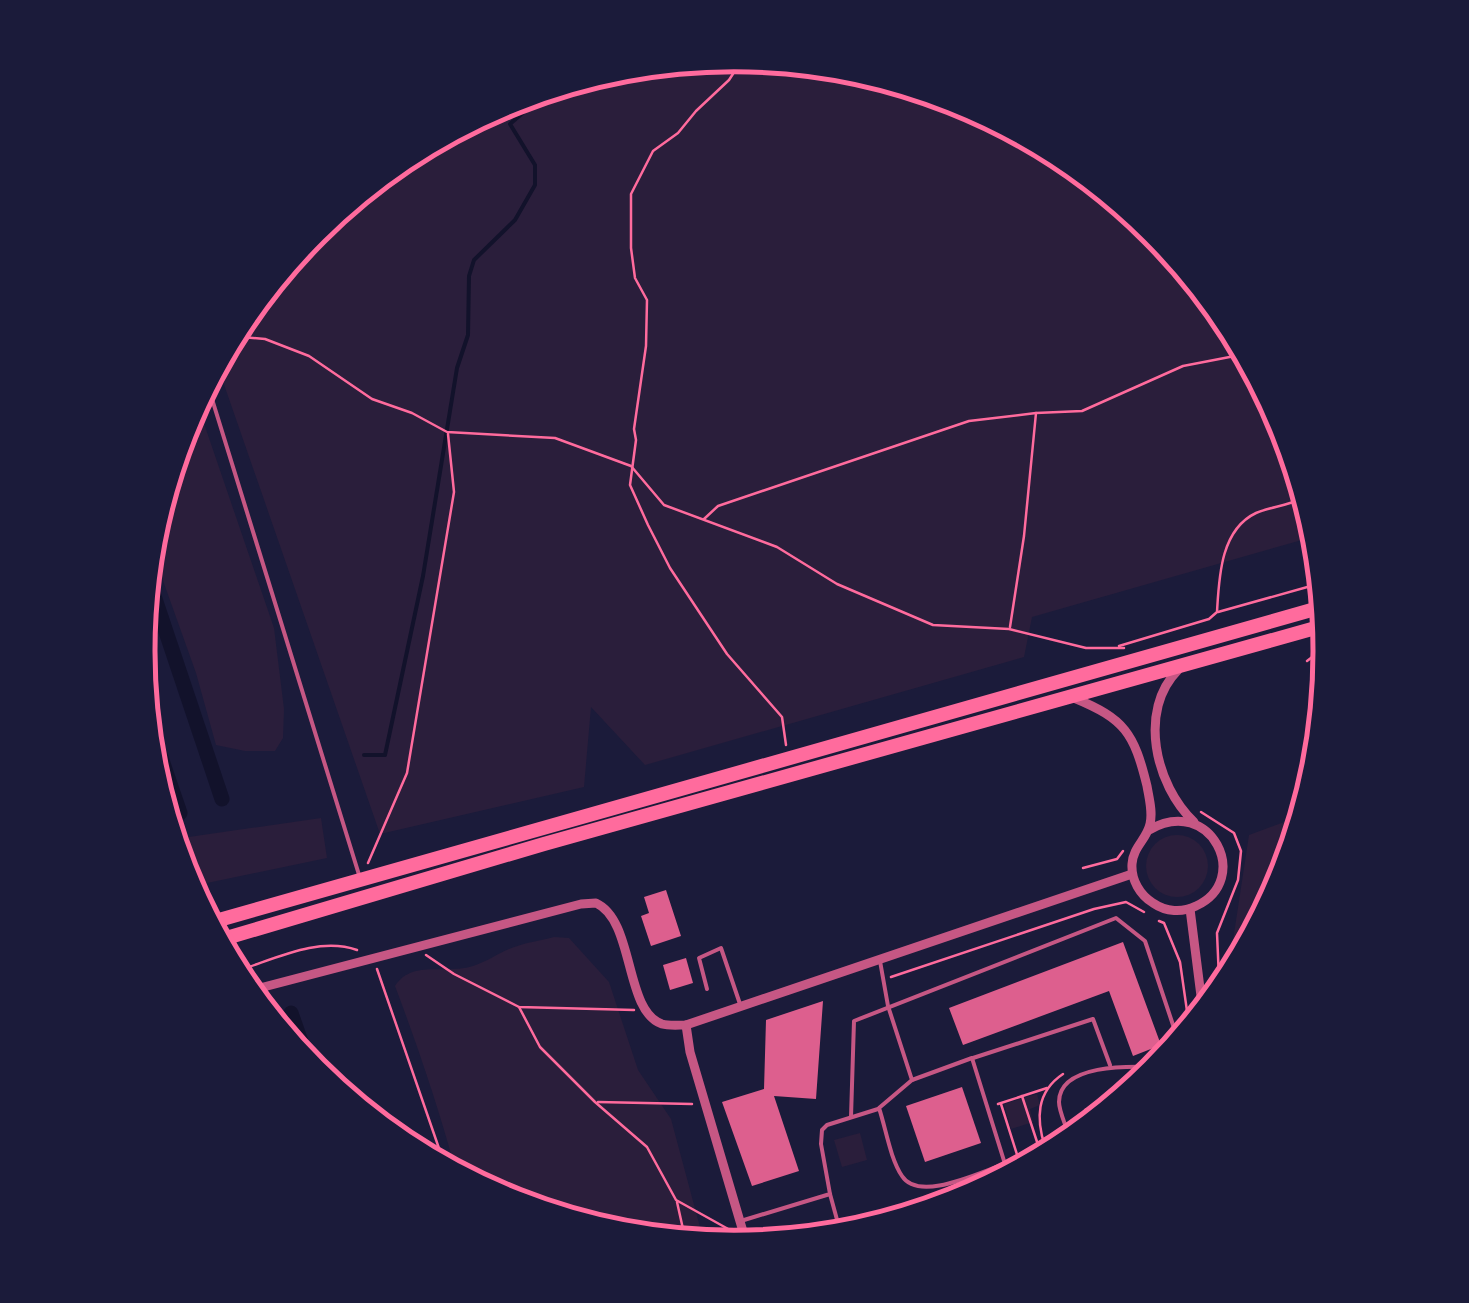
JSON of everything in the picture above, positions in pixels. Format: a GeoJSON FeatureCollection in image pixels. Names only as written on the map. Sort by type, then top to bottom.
{"type":"FeatureCollection","features":[{"type":"Feature","properties":{"kind":"main road"},"geometry":{"type":"LineString","coordinates":[[221,919],[1312,610]]}},
{"type":"Feature","properties":{"kind":"main road"},"geometry":{"type":"LineString","coordinates":[[231,938],[544,844],[1313,629]]}},
{"type":"Feature","properties":{"kind":"street"},"geometry":{"type":"LineString","coordinates":[[1073,697],[1099,708],[1126,729],[1139,753],[1152,817],[1149,830],[1135,849],[1132,874],[1138,888],[1160,908],[1190,909],[1211,896],[1222,874],[1223,862],[1215,839],[1196,824],[1170,789],[1154,722],[1166,681],[1181,666]]}},
{"type":"Feature","properties":{"kind":"street"},"geometry":{"type":"LineString","coordinates":[[1149,830],[1172,820],[1196,824]]}},
{"type":"Feature","properties":{"kind":"street"},"geometry":{"type":"LineString","coordinates":[[263,987],[370,956],[596,903],[612,917],[646,1011],[664,1025],[686,1025],[1132,874]]}},
{"type":"Feature","properties":{"kind":"street"},"geometry":{"type":"LineString","coordinates":[[1190,909],[1201,994]]}},
{"type":"Feature","properties":{"kind":"street"},"geometry":{"type":"LineString","coordinates":[[686,1025],[690,1052],[742,1230]]}},
{"type":"Feature","properties":{"kind":"lane"},"geometry":{"type":"LineString","coordinates":[[213,401],[360,880]]}},
{"type":"Feature","properties":{"kind":"lane"},"geometry":{"type":"LineString","coordinates":[[851,1117],[854,1021],[1116,918],[1145,941],[1174,1028]]}},
{"type":"Feature","properties":{"kind":"lane"},"geometry":{"type":"LineString","coordinates":[[707,989],[698,958],[721,948],[741,1006]]}},
{"type":"Feature","properties":{"kind":"lane"},"geometry":{"type":"LineString","coordinates":[[880,961],[888,1006],[912,1080]]}},
{"type":"Feature","properties":{"kind":"lane"},"geometry":{"type":"LineString","coordinates":[[837,1221],[821,1144],[822,1130],[879,1108],[912,1080],[1093,1019],[1110,1065]]}},
{"type":"Feature","properties":{"kind":"lane"},"geometry":{"type":"LineString","coordinates":[[972,1058],[1004,1164]]}},
{"type":"Feature","properties":{"kind":"lane"},"geometry":{"type":"LineString","coordinates":[[1066,1126],[1060,1102],[1062,1090],[1070,1081],[1110,1065],[1137,1067]]}},
{"type":"Feature","properties":{"kind":"lane"},"geometry":{"type":"LineString","coordinates":[[879,1108],[901,1176],[910,1185],[926,1190],[1004,1164]]}},
{"type":"Feature","properties":{"kind":"lane"},"geometry":{"type":"LineString","coordinates":[[740,1222],[830,1194]]}},
{"type":"Feature","properties":{"kind":"path"},"geometry":{"type":"LineString","coordinates":[[734,72],[678,133],[653,151],[632,194],[630,248],[635,278],[647,300],[646,346],[630,485],[670,568],[727,654],[782,717],[787,757]]}},
{"type":"Feature","properties":{"kind":"path"},"geometry":{"type":"LineString","coordinates":[[248,337],[265,338],[309,356],[372,399],[412,413],[447,432],[555,438],[630,466],[664,504],[777,547],[837,584],[933,625],[1009,628],[1086,648],[1119,646],[1210,619],[1217,612],[1310,586]]}},
{"type":"Feature","properties":{"kind":"path"},"geometry":{"type":"LineString","coordinates":[[703,520],[718,506],[969,421],[1082,410],[1183,366],[1233,356]]}},
{"type":"Feature","properties":{"kind":"path"},"geometry":{"type":"LineString","coordinates":[[1009,628],[1024,536],[1036,413]]}},
{"type":"Feature","properties":{"kind":"path"},"geometry":{"type":"LineString","coordinates":[[360,880],[407,772],[454,492],[447,432]]}},
{"type":"Feature","properties":{"kind":"path"},"geometry":{"type":"LineString","coordinates":[[1217,612],[1221,561],[1238,529],[1253,514],[1293,500]]}},
{"type":"Feature","properties":{"kind":"path"},"geometry":{"type":"LineString","coordinates":[[1119,646],[1143,656]]}},
{"type":"Feature","properties":{"kind":"path"},"geometry":{"type":"LineString","coordinates":[[1307,660],[1314,655]]}},
{"type":"Feature","properties":{"kind":"path"},"geometry":{"type":"LineString","coordinates":[[1083,868],[1117,859],[1125,848]]}},
{"type":"Feature","properties":{"kind":"path"},"geometry":{"type":"LineString","coordinates":[[882,977],[1094,908],[1126,902],[1164,923],[1180,962],[1187,1012]]}},
{"type":"Feature","properties":{"kind":"path"},"geometry":{"type":"LineString","coordinates":[[249,966],[310,947],[345,946],[370,956],[439,1149]]}},
{"type":"Feature","properties":{"kind":"path"},"geometry":{"type":"LineString","coordinates":[[414,948],[454,974],[520,1007],[646,1011]]}},
{"type":"Feature","properties":{"kind":"path"},"geometry":{"type":"LineString","coordinates":[[1218,959],[1218,969]]}},
{"type":"Feature","properties":{"kind":"path"},"geometry":{"type":"LineString","coordinates":[[520,1007],[540,1047],[646,1147],[676,1200],[683,1228]]}},
{"type":"Feature","properties":{"kind":"path"},"geometry":{"type":"LineString","coordinates":[[987,1107],[1070,1081]]}},
{"type":"Feature","properties":{"kind":"path"},"geometry":{"type":"LineString","coordinates":[[1022,1096],[1038,1144]]}},
{"type":"Feature","properties":{"kind":"path"},"geometry":{"type":"LineString","coordinates":[[595,1102],[692,1104]]}},
{"type":"Feature","properties":{"kind":"path"},"geometry":{"type":"LineString","coordinates":[[1001,1103],[1018,1156]]}},
{"type":"Feature","properties":{"kind":"path"},"geometry":{"type":"LineString","coordinates":[[676,1200],[730,1230]]}},
{"type":"Feature","properties":{"kind":"shaded area"},"geometry":{"type":"Polygon","coordinates":[[[697,74],[810,77],[921,103],[1024,150],[1116,216],[1194,299],[1254,395],[1283,465],[1302,540],[1032,617],[1024,657],[645,765],[591,707],[584,787],[380,834],[223,381],[275,299],[325,242],[382,192],[478,132],[585,92],[659,77],[697,74]]]}},
{"type":"Feature","properties":{"kind":"shaded area"},"geometry":{"type":"Polygon","coordinates":[[[203,422],[274,628],[284,709],[283,738],[275,751],[245,751],[216,745],[196,673],[160,574],[175,502],[203,422]]]}},
{"type":"Feature","properties":{"kind":"shaded area"},"geometry":{"type":"Polygon","coordinates":[[[321,818],[327,858],[205,884],[186,837],[321,818]]]}},
{"type":"Feature","properties":{"kind":"shaded area"},"geometry":{"type":"Polygon","coordinates":[[[1288,821],[1254,908],[1232,947],[1249,835],[1288,821]]]}},
{"type":"Feature","properties":{"kind":"shaded area"},"geometry":{"type":"Polygon","coordinates":[[[1177,835],[1199,844],[1208,866],[1199,888],[1177,897],[1155,888],[1146,866],[1155,844],[1177,835]]]}},
{"type":"Feature","properties":{"kind":"shaded area"},"geometry":{"type":"Polygon","coordinates":[[[554,937],[569,938],[609,982],[638,1070],[671,1119],[701,1229],[659,1226],[585,1211],[513,1186],[451,1157],[395,986],[410,973],[473,966],[514,947],[554,937]]]}},
{"type":"Feature","properties":{"kind":"shaded area"},"geometry":{"type":"Polygon","coordinates":[[[1037,1094],[1040,1105],[1030,1109],[1033,1122],[1011,1129],[1004,1104],[1037,1094]]]}},
{"type":"Feature","properties":{"kind":"shaded area"},"geometry":{"type":"Polygon","coordinates":[[[860,1133],[867,1160],[842,1167],[834,1140],[860,1133]]]}},
{"type":"Feature","properties":{"kind":"building"},"geometry":{"type":"Polygon","coordinates":[[[666,890],[681,936],[651,946],[641,916],[649,913],[644,897],[666,890]]]}},
{"type":"Feature","properties":{"kind":"building"},"geometry":{"type":"Polygon","coordinates":[[[1123,942],[1160,1043],[1133,1056],[1109,991],[963,1045],[949,1008],[1123,942]]]}},
{"type":"Feature","properties":{"kind":"building"},"geometry":{"type":"Polygon","coordinates":[[[686,958],[693,983],[670,990],[663,965],[686,958]]]}},
{"type":"Feature","properties":{"kind":"building"},"geometry":{"type":"Polygon","coordinates":[[[823,1001],[816,1099],[774,1096],[799,1171],[752,1186],[722,1102],[764,1089],[766,1020],[823,1001]]]}},
{"type":"Feature","properties":{"kind":"building"},"geometry":{"type":"Polygon","coordinates":[[[962,1087],[981,1143],[925,1162],[906,1106],[962,1087]]]}},
{"type":"Feature","properties":{"kind":"waterway"},"geometry":{"type":"LineString","coordinates":[[364,755],[385,755],[423,576],[457,368],[468,335],[469,276],[474,260],[515,220],[535,185],[535,165],[510,124],[522,113]]}},
{"type":"Feature","properties":{"kind":"waterway"},"geometry":{"type":"LineString","coordinates":[[158,607],[222,799]]}},
{"type":"Feature","properties":{"kind":"waterway"},"geometry":{"type":"LineString","coordinates":[[173,794],[180,813]]}},
{"type":"Feature","properties":{"kind":"waterway"},"geometry":{"type":"LineString","coordinates":[[291,1013],[297,1031]]}}]}
